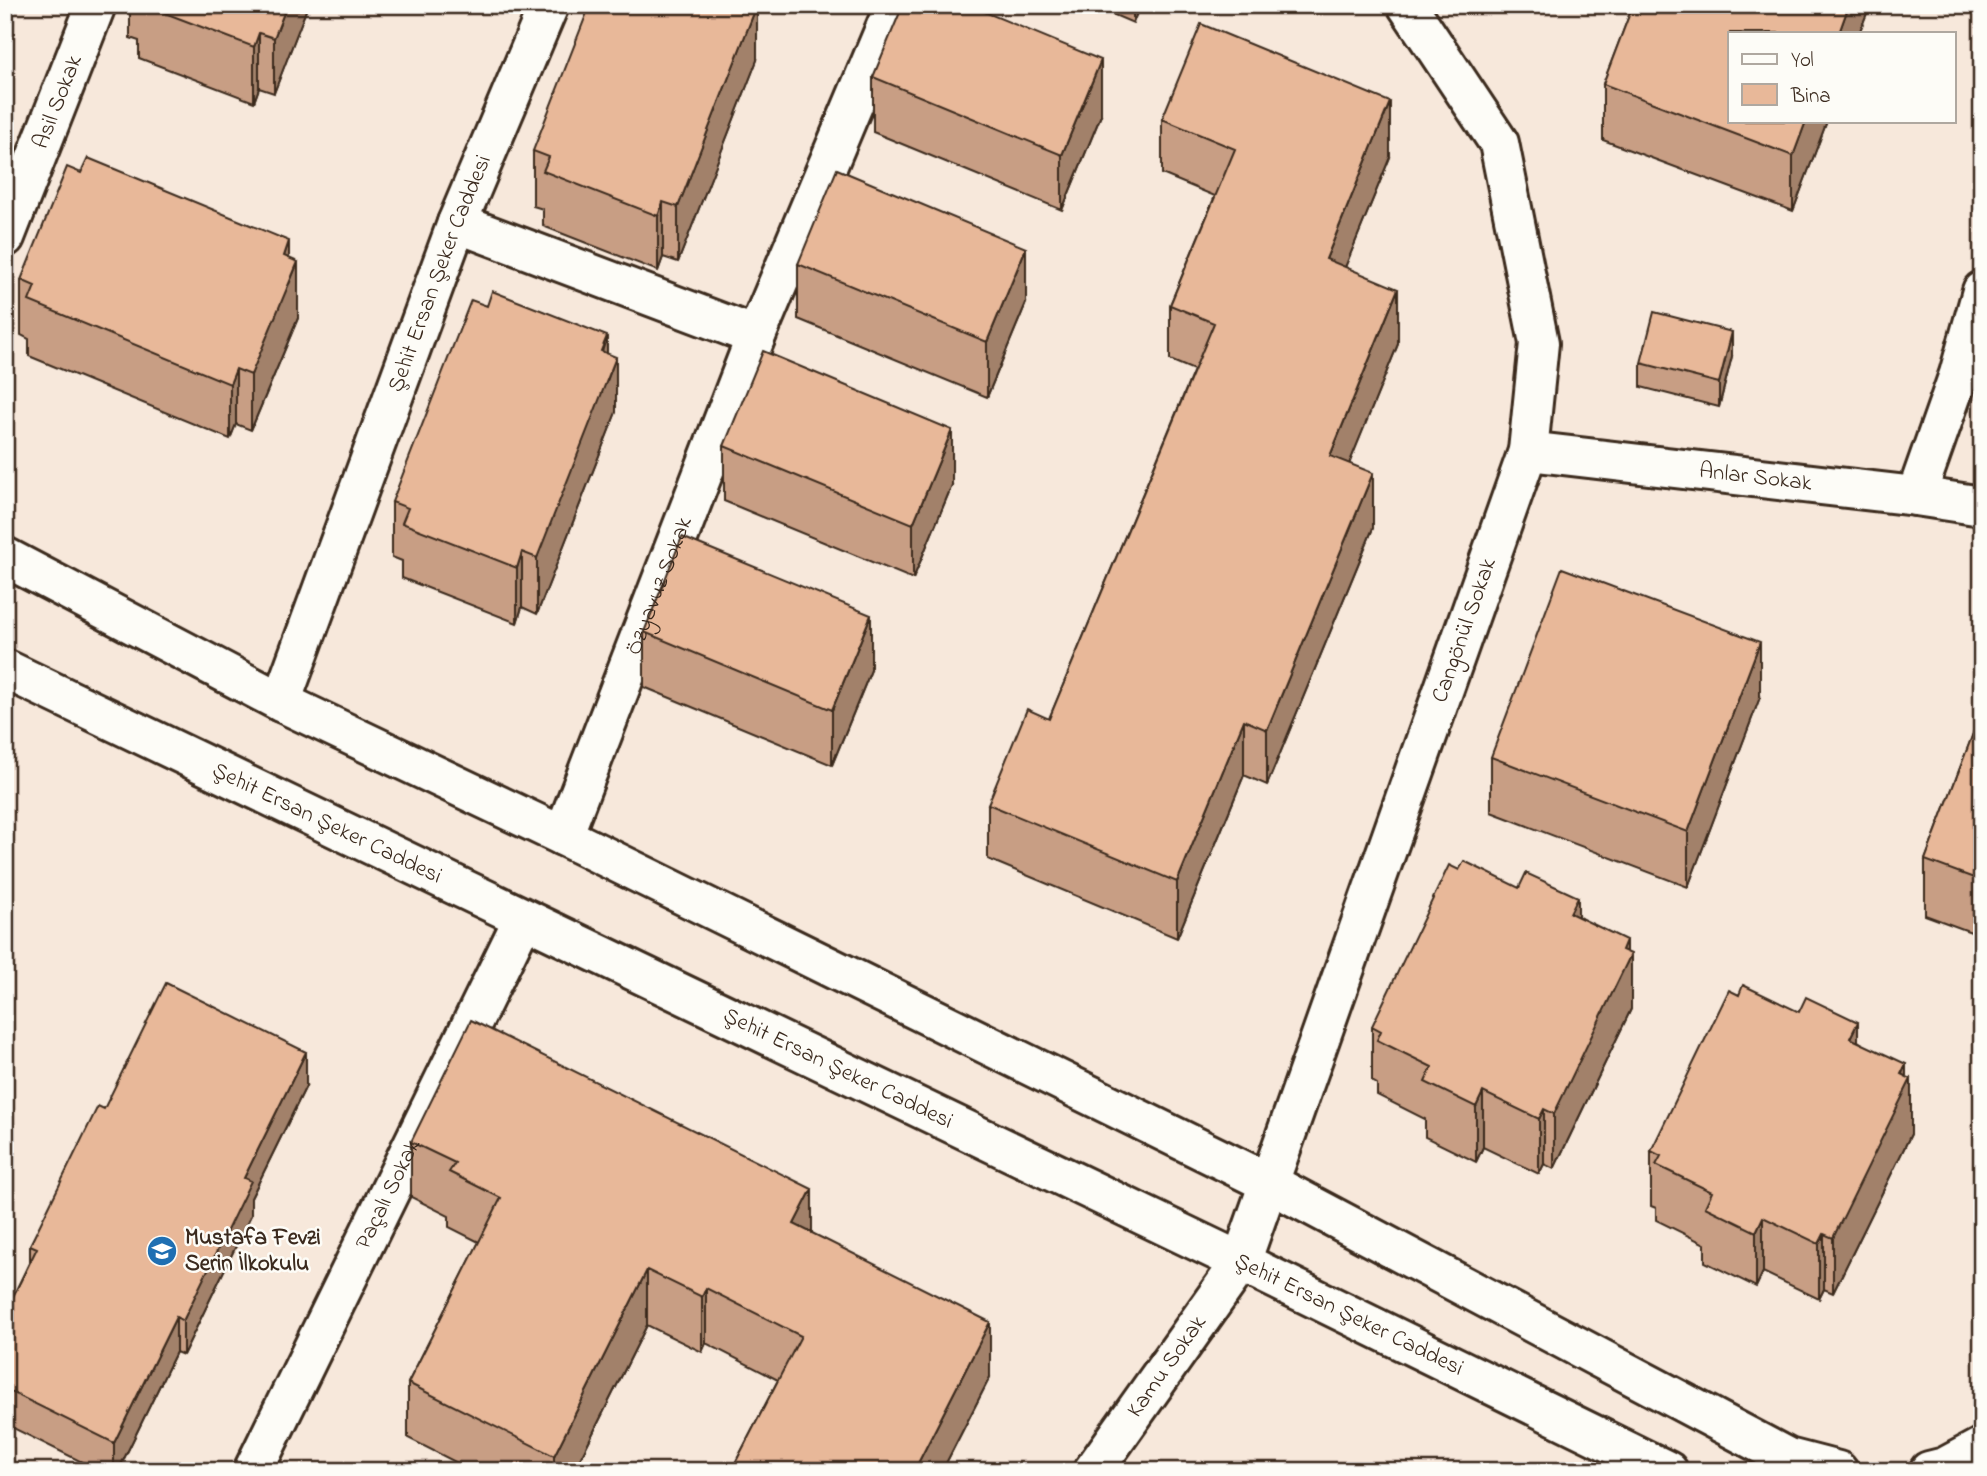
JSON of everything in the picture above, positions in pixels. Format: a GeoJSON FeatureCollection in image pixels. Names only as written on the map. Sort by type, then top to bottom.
{"type":"FeatureCollection","features":[{"type":"Feature","properties":{"kind":"street","name":"Asil Sokak"},"geometry":{"type":"LineString","coordinates":[[5,237],[96,5]]}},
{"type":"Feature","properties":{"kind":"street","name":"Şehit Ersan Şeker Caddesi"},"geometry":{"type":"LineString","coordinates":[[281,702],[457,223],[549,5]]}},
{"type":"Feature","properties":{"kind":"street","name":"Özyavuz Sokak"},"geometry":{"type":"LineString","coordinates":[[563,836],[756,336],[895,5]]}},
{"type":"Feature","properties":{"kind":"street","name":"Cangönül Sokak"},"geometry":{"type":"LineString","coordinates":[[1241,1262],[1528,451],[1539,343],[1499,143],[1407,5]]}},
{"type":"Feature","properties":{"kind":"street"},"geometry":{"type":"LineString","coordinates":[[457,223],[756,336]]}},
{"type":"Feature","properties":{"kind":"street"},"geometry":{"type":"LineString","coordinates":[[1916,496],[1959,374],[1982,291]]}},
{"type":"Feature","properties":{"kind":"street","name":"Anlar Sokak"},"geometry":{"type":"LineString","coordinates":[[1528,451],[1982,506]]}},
{"type":"Feature","properties":{"kind":"street"},"geometry":{"type":"LineString","coordinates":[[5,557],[281,702],[563,836],[1269,1183],[1788,1458],[1838,1471]]}},
{"type":"Feature","properties":{"kind":"street","name":"Şehit Ersan Şeker Caddesi"},"geometry":{"type":"LineString","coordinates":[[5,669],[1241,1262],[1668,1471]]}},
{"type":"Feature","properties":{"kind":"street","name":"Paçalı Sokak"},"geometry":{"type":"LineString","coordinates":[[253,1471],[523,919]]}},
{"type":"Feature","properties":{"kind":"street","name":"Kamu Sokak"},"geometry":{"type":"LineString","coordinates":[[1093,1471],[1241,1262]]}},
{"type":"Feature","properties":{"kind":"street"},"geometry":{"type":"LineString","coordinates":[[1929,1471],[1945,1467],[1982,1447]]}},
{"type":"Feature","properties":{"kind":"building"},"geometry":{"type":"Polygon","coordinates":[[[144,5],[287,5],[274,38],[259,33],[254,47],[144,5]]]}},
{"type":"Feature","properties":{"kind":"building"},"geometry":{"type":"Polygon","coordinates":[[[590,5],[757,5],[678,207],[663,202],[658,216],[543,171],[549,157],[533,151],[590,5]]]}},
{"type":"Feature","properties":{"kind":"building"},"geometry":{"type":"Polygon","coordinates":[[[903,5],[968,5],[1101,60],[1062,155],[873,77],[903,5]]]}},
{"type":"Feature","properties":{"kind":"building"},"geometry":{"type":"Polygon","coordinates":[[[1633,5],[1849,5],[1839,32],[1728,32],[1728,122],[1806,122],[1793,156],[1603,84],[1633,5]]]}},
{"type":"Feature","properties":{"kind":"building"},"geometry":{"type":"Polygon","coordinates":[[[1201,24],[1390,102],[1326,259],[1398,289],[1330,456],[1373,473],[1267,730],[1244,720],[1177,882],[988,804],[1027,709],[1049,719],[1214,323],[1170,305],[1235,149],[1162,119],[1201,24]]]}},
{"type":"Feature","properties":{"kind":"building"},"geometry":{"type":"Polygon","coordinates":[[[88,158],[289,241],[284,256],[298,262],[251,375],[236,369],[230,384],[29,301],[35,286],[21,280],[67,167],[81,173],[88,158]]]}},
{"type":"Feature","properties":{"kind":"building"},"geometry":{"type":"Polygon","coordinates":[[[837,169],[1026,248],[987,342],[798,264],[837,169]]]}},
{"type":"Feature","properties":{"kind":"building"},"geometry":{"type":"Polygon","coordinates":[[[492,291],[607,336],[601,351],[616,357],[537,558],[522,552],[517,568],[402,523],[408,508],[392,502],[471,300],[487,306],[492,291]]]}},
{"type":"Feature","properties":{"kind":"building"},"geometry":{"type":"Polygon","coordinates":[[[1654,312],[1732,332],[1719,383],[1641,363],[1654,312]]]}},
{"type":"Feature","properties":{"kind":"building"},"geometry":{"type":"Polygon","coordinates":[[[763,351],[952,430],[913,524],[724,446],[763,351]]]}},
{"type":"Feature","properties":{"kind":"building"},"geometry":{"type":"Polygon","coordinates":[[[682,537],[871,615],[832,710],[644,632],[682,537]]]}},
{"type":"Feature","properties":{"kind":"building"},"geometry":{"type":"Polygon","coordinates":[[[1562,568],[1760,642],[1688,832],[1491,757],[1562,568]]]}},
{"type":"Feature","properties":{"kind":"building"},"geometry":{"type":"Polygon","coordinates":[[[1982,710],[1982,881],[1925,860],[1982,710]]]}},
{"type":"Feature","properties":{"kind":"building"},"geometry":{"type":"Polygon","coordinates":[[[1464,861],[1519,888],[1526,873],[1578,897],[1570,913],[1626,940],[1622,950],[1631,954],[1554,1114],[1544,1109],[1539,1119],[1483,1092],[1476,1107],[1425,1082],[1432,1067],[1377,1040],[1381,1031],[1372,1026],[1449,865],[1459,870],[1464,861]]]}},
{"type":"Feature","properties":{"kind":"building"},"geometry":{"type":"Polygon","coordinates":[[[166,983],[306,1052],[244,1178],[251,1181],[183,1321],[176,1317],[114,1443],[5,1389],[5,1313],[37,1248],[30,1245],[98,1106],[104,1109],[166,983]]]}},
{"type":"Feature","properties":{"kind":"building"},"geometry":{"type":"Polygon","coordinates":[[[1743,985],[1799,1012],[1806,997],[1858,1022],[1850,1038],[1906,1064],[1901,1074],[1911,1079],[1833,1238],[1824,1234],[1819,1244],[1763,1217],[1756,1232],[1705,1207],[1712,1192],[1656,1165],[1661,1156],[1651,1151],[1729,990],[1739,995],[1743,985]]]}},
{"type":"Feature","properties":{"kind":"building"},"geometry":{"type":"Polygon","coordinates":[[[471,1020],[812,1189],[794,1224],[990,1322],[914,1471],[731,1471],[801,1336],[706,1288],[702,1297],[647,1270],[554,1456],[408,1383],[501,1198],[449,1172],[455,1163],[411,1142],[471,1020]]]}},
{"type":"Feature","properties":{"kind":"place","name":"Mustafa Fevzi Serin İlkokulu"},"geometry":{"type":"Point","coordinates":[162,1251]}}]}
